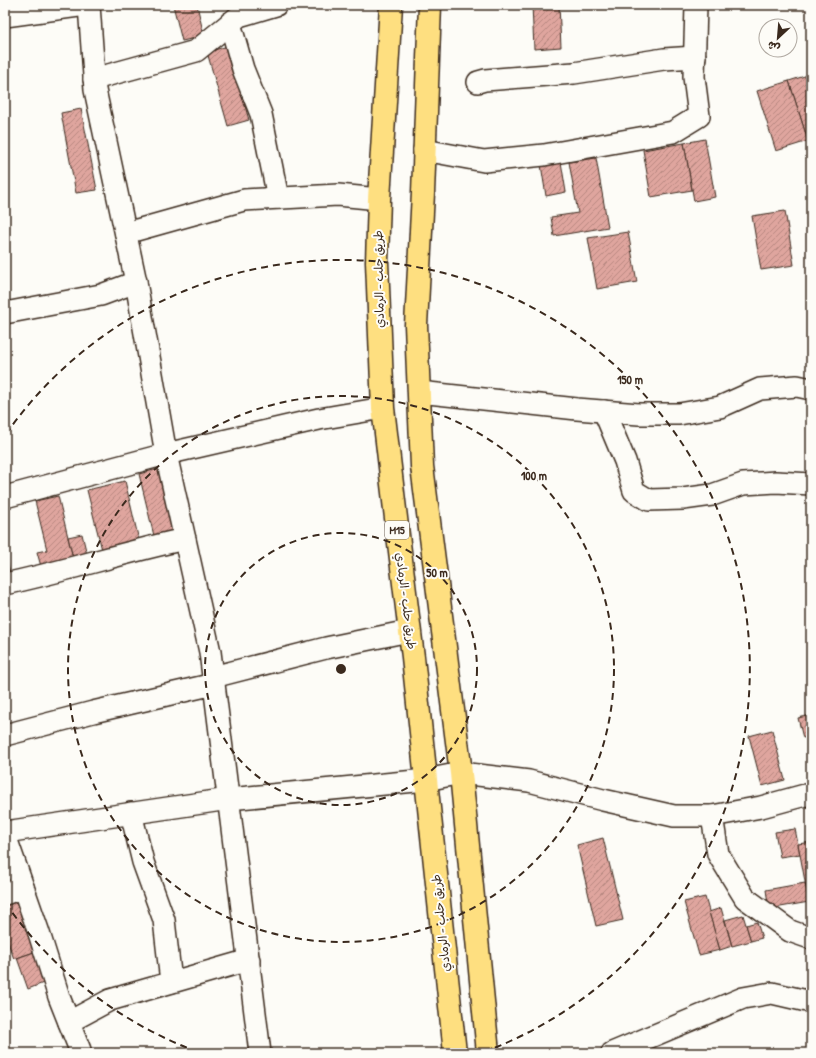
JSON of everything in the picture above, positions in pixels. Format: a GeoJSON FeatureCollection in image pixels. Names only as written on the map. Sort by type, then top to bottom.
{"type":"FeatureCollection","features":[{"type":"Feature","properties":{"kind":"highway","name":"طريق حلب - الرمادي"},"geometry":{"type":"LineString","coordinates":[[391,5],[376,262],[383,408],[426,780],[455,1053]]}},
{"type":"Feature","properties":{"kind":"highway"},"geometry":{"type":"LineString","coordinates":[[430,5],[416,325],[422,466],[461,773],[488,1053]]}},
{"type":"Feature","properties":{"kind":"street"},"geometry":{"type":"LineString","coordinates":[[5,16],[86,5]]}},
{"type":"Feature","properties":{"kind":"street"},"geometry":{"type":"LineString","coordinates":[[89,5],[95,90],[136,282],[166,454],[210,652],[260,1053]]}},
{"type":"Feature","properties":{"kind":"street"},"geometry":{"type":"LineString","coordinates":[[94,79],[196,51],[238,16],[276,5]]}},
{"type":"Feature","properties":{"kind":"street"},"geometry":{"type":"LineString","coordinates":[[424,150],[484,162],[544,155],[673,132],[699,116],[694,77],[696,5]]}},
{"type":"Feature","properties":{"kind":"street"},"geometry":{"type":"LineString","coordinates":[[230,23],[243,69],[261,114],[278,198]]}},
{"type":"Feature","properties":{"kind":"street"},"geometry":{"type":"LineString","coordinates":[[478,82],[485,80],[574,73],[664,59],[695,57]]}},
{"type":"Feature","properties":{"kind":"street"},"geometry":{"type":"LineString","coordinates":[[126,233],[244,200],[338,196],[379,199]]}},
{"type":"Feature","properties":{"kind":"street"},"geometry":{"type":"LineString","coordinates":[[5,314],[101,295],[136,282]]}},
{"type":"Feature","properties":{"kind":"street"},"geometry":{"type":"LineString","coordinates":[[419,392],[639,414],[679,414],[720,406],[760,389],[797,386],[811,389]]}},
{"type":"Feature","properties":{"kind":"street"},"geometry":{"type":"LineString","coordinates":[[5,497],[166,454],[319,419],[383,408]]}},
{"type":"Feature","properties":{"kind":"street"},"geometry":{"type":"LineString","coordinates":[[604,411],[625,461],[634,491],[649,500],[683,499],[712,495],[743,484],[776,482],[811,484]]}},
{"type":"Feature","properties":{"kind":"street"},"geometry":{"type":"LineString","coordinates":[[5,584],[42,576],[185,539]]}},
{"type":"Feature","properties":{"kind":"street"},"geometry":{"type":"LineString","coordinates":[[5,736],[214,680],[326,648],[409,630]]}},
{"type":"Feature","properties":{"kind":"street"},"geometry":{"type":"LineString","coordinates":[[5,832],[229,799],[426,780],[461,773],[530,781],[603,800],[674,816],[712,816],[761,807],[805,795],[811,796]]}},
{"type":"Feature","properties":{"kind":"street"},"geometry":{"type":"LineString","coordinates":[[131,813],[143,862],[164,920],[171,982]]}},
{"type":"Feature","properties":{"kind":"street"},"geometry":{"type":"LineString","coordinates":[[712,816],[718,854],[746,898],[790,931],[810,938]]}},
{"type":"Feature","properties":{"kind":"street"},"geometry":{"type":"LineString","coordinates":[[5,835],[14,890],[39,933],[59,997],[80,1050],[79,1053]]}},
{"type":"Feature","properties":{"kind":"street"},"geometry":{"type":"LineString","coordinates":[[69,1022],[110,1000],[249,960]]}},
{"type":"Feature","properties":{"kind":"street"},"geometry":{"type":"LineString","coordinates":[[612,1053],[743,998],[772,993],[811,1002]]}},
{"type":"Feature","properties":{"kind":"building"},"geometry":{"type":"Polygon","coordinates":[[[173,5],[197,5],[204,36],[182,41],[173,5]]]}},
{"type":"Feature","properties":{"kind":"building"},"geometry":{"type":"Polygon","coordinates":[[[532,5],[559,5],[561,47],[534,49],[532,5]]]}},
{"type":"Feature","properties":{"kind":"building"},"geometry":{"type":"Polygon","coordinates":[[[228,46],[249,120],[228,126],[207,52],[228,46]]]}},
{"type":"Feature","properties":{"kind":"building"},"geometry":{"type":"Polygon","coordinates":[[[811,74],[811,144],[809,144],[789,81],[811,74]]]}},
{"type":"Feature","properties":{"kind":"building"},"geometry":{"type":"Polygon","coordinates":[[[789,81],[808,141],[776,151],[757,91],[789,81]]]}},
{"type":"Feature","properties":{"kind":"building"},"geometry":{"type":"Polygon","coordinates":[[[81,109],[97,190],[76,193],[61,113],[81,109]]]}},
{"type":"Feature","properties":{"kind":"building"},"geometry":{"type":"Polygon","coordinates":[[[705,139],[715,197],[694,201],[684,143],[705,139]]]}},
{"type":"Feature","properties":{"kind":"building"},"geometry":{"type":"Polygon","coordinates":[[[684,143],[692,190],[651,197],[643,150],[684,143]]]}},
{"type":"Feature","properties":{"kind":"building"},"geometry":{"type":"Polygon","coordinates":[[[596,158],[608,227],[554,236],[551,217],[578,213],[569,162],[596,158]]]}},
{"type":"Feature","properties":{"kind":"building"},"geometry":{"type":"Polygon","coordinates":[[[561,162],[566,192],[546,196],[541,165],[561,162]]]}},
{"type":"Feature","properties":{"kind":"building"},"geometry":{"type":"Polygon","coordinates":[[[785,211],[794,265],[761,270],[752,216],[785,211]]]}},
{"type":"Feature","properties":{"kind":"building"},"geometry":{"type":"Polygon","coordinates":[[[628,232],[637,282],[597,289],[588,238],[628,232]]]}},
{"type":"Feature","properties":{"kind":"building"},"geometry":{"type":"Polygon","coordinates":[[[161,468],[178,534],[155,540],[139,474],[161,468]]]}},
{"type":"Feature","properties":{"kind":"building"},"geometry":{"type":"Polygon","coordinates":[[[125,481],[140,545],[103,554],[87,490],[125,481]]]}},
{"type":"Feature","properties":{"kind":"building"},"geometry":{"type":"Polygon","coordinates":[[[58,496],[74,562],[42,570],[37,552],[47,550],[35,501],[58,496]]]}},
{"type":"Feature","properties":{"kind":"building"},"geometry":{"type":"Polygon","coordinates":[[[82,534],[88,559],[74,562],[68,537],[82,534]]]}},
{"type":"Feature","properties":{"kind":"building"},"geometry":{"type":"Polygon","coordinates":[[[5,554],[11,576],[5,578],[5,554]]]}},
{"type":"Feature","properties":{"kind":"building"},"geometry":{"type":"Polygon","coordinates":[[[811,715],[811,736],[803,738],[798,718],[811,715]]]}},
{"type":"Feature","properties":{"kind":"building"},"geometry":{"type":"Polygon","coordinates":[[[772,730],[785,780],[762,786],[749,736],[772,730]]]}},
{"type":"Feature","properties":{"kind":"building"},"geometry":{"type":"Polygon","coordinates":[[[795,829],[800,854],[780,857],[775,832],[795,829]]]}},
{"type":"Feature","properties":{"kind":"building"},"geometry":{"type":"Polygon","coordinates":[[[603,838],[623,920],[596,926],[577,845],[603,838]]]}},
{"type":"Feature","properties":{"kind":"building"},"geometry":{"type":"Polygon","coordinates":[[[811,842],[811,891],[807,892],[798,844],[811,842]]]}},
{"type":"Feature","properties":{"kind":"building"},"geometry":{"type":"Polygon","coordinates":[[[805,883],[809,902],[769,909],[766,890],[805,883]]]}},
{"type":"Feature","properties":{"kind":"building"},"geometry":{"type":"Polygon","coordinates":[[[705,897],[720,950],[699,955],[684,902],[705,897]]]}},
{"type":"Feature","properties":{"kind":"building"},"geometry":{"type":"Polygon","coordinates":[[[21,898],[40,950],[14,959],[5,934],[5,904],[21,898]]]}},
{"type":"Feature","properties":{"kind":"building"},"geometry":{"type":"Polygon","coordinates":[[[721,908],[732,946],[720,950],[709,912],[721,908]]]}},
{"type":"Feature","properties":{"kind":"building"},"geometry":{"type":"Polygon","coordinates":[[[743,915],[751,941],[732,946],[725,920],[743,915]]]}},
{"type":"Feature","properties":{"kind":"building"},"geometry":{"type":"Polygon","coordinates":[[[757,922],[762,938],[751,941],[746,925],[757,922]]]}},
{"type":"Feature","properties":{"kind":"building"},"geometry":{"type":"Polygon","coordinates":[[[40,950],[51,980],[28,989],[17,958],[40,950]]]}}]}
